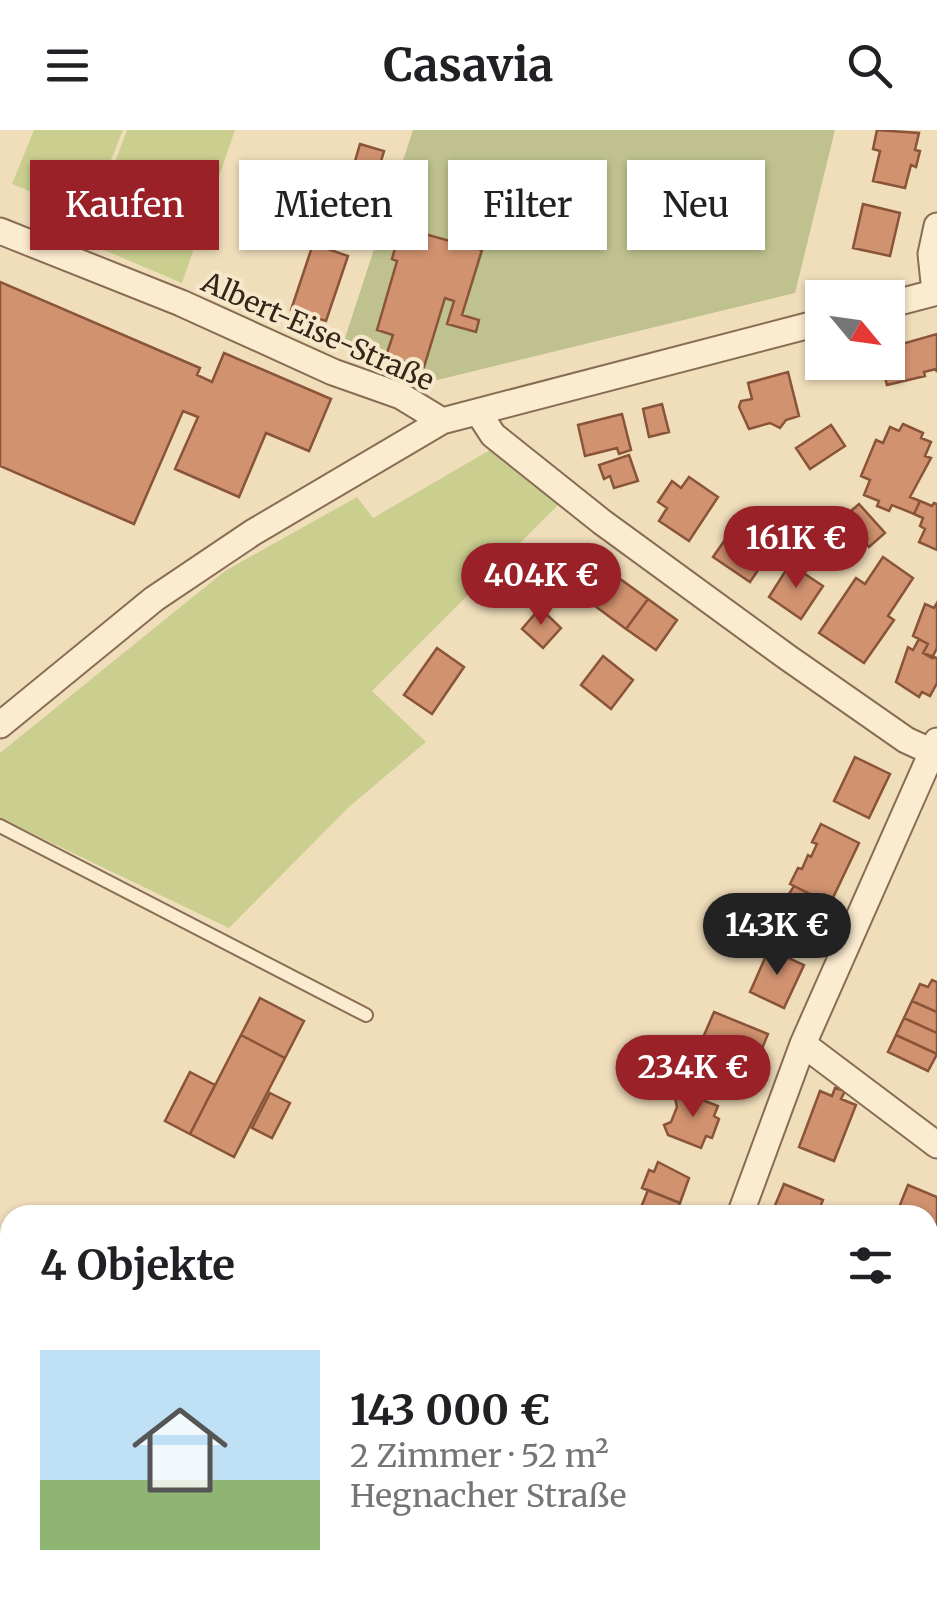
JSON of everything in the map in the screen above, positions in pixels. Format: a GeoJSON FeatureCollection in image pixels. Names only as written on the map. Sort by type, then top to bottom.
{"type":"FeatureCollection","features":[{"type":"Feature","properties":{"kind":"street"},"geometry":{"type":"LineString","coordinates":[[905,300],[936,292],[931,254],[937,226]]}},
{"type":"Feature","properties":{"kind":"street","name":"Albert-Eise-Straße"},"geometry":{"type":"LineString","coordinates":[[0,231],[181,302],[334,372],[402,396],[442,422]]}},
{"type":"Feature","properties":{"kind":"street"},"geometry":{"type":"LineString","coordinates":[[0,725],[154,599],[252,533],[442,422],[805,326]]}},
{"type":"Feature","properties":{"kind":"street"},"geometry":{"type":"LineString","coordinates":[[478,412],[493,435],[602,522],[906,740],[934,747],[803,1044],[744,1205]]}},
{"type":"Feature","properties":{"kind":"street"},"geometry":{"type":"LineString","coordinates":[[803,1044],[937,1145]]}},
{"type":"Feature","properties":{"kind":"lane"},"geometry":{"type":"LineString","coordinates":[[0,826],[366,1015]]}},
{"type":"Feature","properties":{"kind":"green space"},"geometry":{"type":"Polygon","coordinates":[[[34,130],[123,130],[111,160],[30,160],[30,191],[12,184],[34,130]]]}},
{"type":"Feature","properties":{"kind":"green space"},"geometry":{"type":"Polygon","coordinates":[[[127,130],[235,130],[219,176],[219,160],[116,160],[127,130]]]}},
{"type":"Feature","properties":{"kind":"green space"},"geometry":{"type":"Polygon","coordinates":[[[413,130],[835,130],[795,293],[433,381],[343,344],[374,250],[428,250],[428,160],[403,160],[413,130]]]}},
{"type":"Feature","properties":{"kind":"green space"},"geometry":{"type":"Polygon","coordinates":[[[104,250],[193,250],[182,283],[104,250]]]}},
{"type":"Feature","properties":{"kind":"green space"},"geometry":{"type":"Polygon","coordinates":[[[490,450],[559,504],[372,691],[426,742],[350,806],[229,928],[0,818],[0,753],[225,571],[357,497],[373,518],[490,450]]]}},
{"type":"Feature","properties":{"kind":"building"},"geometry":{"type":"Polygon","coordinates":[[[877,130],[919,133],[916,167],[911,165],[905,188],[873,181],[880,151],[873,149],[877,130]]]}},
{"type":"Feature","properties":{"kind":"building"},"geometry":{"type":"Polygon","coordinates":[[[360,144],[384,151],[381,160],[355,160],[360,144]]]}},
{"type":"Feature","properties":{"kind":"building"},"geometry":{"type":"Polygon","coordinates":[[[863,204],[900,213],[890,256],[853,248],[863,204]]]}},
{"type":"Feature","properties":{"kind":"building"},"geometry":{"type":"Polygon","coordinates":[[[428,235],[448,240],[448,250],[482,250],[462,315],[479,320],[476,332],[447,324],[454,301],[445,298],[424,367],[386,356],[393,335],[377,330],[397,261],[392,259],[395,250],[428,250],[428,235]]]}},
{"type":"Feature","properties":{"kind":"building"},"geometry":{"type":"Polygon","coordinates":[[[311,250],[330,250],[348,256],[326,321],[291,310],[311,250]]]}},
{"type":"Feature","properties":{"kind":"building"},"geometry":{"type":"Polygon","coordinates":[[[0,282],[200,368],[197,375],[212,382],[224,353],[331,399],[309,451],[266,433],[239,497],[175,469],[198,417],[183,411],[134,524],[0,466],[0,282]]]}},
{"type":"Feature","properties":{"kind":"building"},"geometry":{"type":"Polygon","coordinates":[[[937,334],[937,372],[924,372],[925,376],[887,385],[886,380],[905,380],[905,343],[937,334]]]}},
{"type":"Feature","properties":{"kind":"building"},"geometry":{"type":"Polygon","coordinates":[[[788,372],[799,416],[786,420],[780,428],[770,423],[749,429],[739,407],[741,401],[752,399],[748,383],[788,372]]]}},
{"type":"Feature","properties":{"kind":"building"},"geometry":{"type":"Polygon","coordinates":[[[662,404],[669,432],[649,437],[643,409],[662,404]]]}},
{"type":"Feature","properties":{"kind":"building"},"geometry":{"type":"Polygon","coordinates":[[[622,414],[631,450],[619,454],[617,448],[585,456],[578,425],[622,414]]]}},
{"type":"Feature","properties":{"kind":"building"},"geometry":{"type":"Polygon","coordinates":[[[903,424],[923,433],[921,438],[931,442],[925,456],[931,458],[910,497],[920,501],[914,514],[892,505],[889,511],[877,506],[879,501],[864,495],[870,480],[861,476],[876,440],[883,443],[890,427],[899,431],[903,424]]]}},
{"type":"Feature","properties":{"kind":"building"},"geometry":{"type":"Polygon","coordinates":[[[831,425],[845,446],[810,469],[796,448],[831,425]]]}},
{"type":"Feature","properties":{"kind":"building"},"geometry":{"type":"Polygon","coordinates":[[[629,455],[638,481],[614,488],[610,476],[604,479],[599,465],[629,455]]]}},
{"type":"Feature","properties":{"kind":"building"},"geometry":{"type":"Polygon","coordinates":[[[689,477],[718,497],[689,541],[659,521],[667,508],[658,502],[672,481],[681,488],[689,477]]]}},
{"type":"Feature","properties":{"kind":"building"},"geometry":{"type":"Polygon","coordinates":[[[920,501],[937,504],[937,550],[919,542],[925,529],[920,526],[923,518],[914,514],[920,501]]]}},
{"type":"Feature","properties":{"kind":"building"},"geometry":{"type":"Polygon","coordinates":[[[859,504],[885,533],[869,547],[863,540],[848,554],[821,523],[836,510],[843,518],[859,504]]]}},
{"type":"Feature","properties":{"kind":"building"},"geometry":{"type":"Polygon","coordinates":[[[746,526],[775,545],[750,582],[713,557],[727,537],[735,542],[746,526]]]}},
{"type":"Feature","properties":{"kind":"building"},"geometry":{"type":"Polygon","coordinates":[[[883,557],[913,578],[888,616],[894,620],[864,663],[819,633],[856,578],[865,584],[883,557]]]}},
{"type":"Feature","properties":{"kind":"building"},"geometry":{"type":"Polygon","coordinates":[[[790,564],[823,586],[801,619],[769,597],[790,564]]]}},
{"type":"Feature","properties":{"kind":"building"},"geometry":{"type":"Polygon","coordinates":[[[616,576],[648,599],[626,629],[595,606],[616,576]]]}},
{"type":"Feature","properties":{"kind":"building"},"geometry":{"type":"Polygon","coordinates":[[[648,599],[677,620],[656,650],[626,629],[648,599]]]}},
{"type":"Feature","properties":{"kind":"building"},"geometry":{"type":"Polygon","coordinates":[[[937,603],[937,648],[932,658],[923,653],[928,644],[913,636],[925,604],[934,608],[937,603]]]}},
{"type":"Feature","properties":{"kind":"building"},"geometry":{"type":"Polygon","coordinates":[[[540,608],[561,628],[543,648],[522,629],[540,608]]]}},
{"type":"Feature","properties":{"kind":"building"},"geometry":{"type":"Polygon","coordinates":[[[919,639],[928,644],[923,653],[937,658],[937,683],[930,696],[922,692],[919,697],[896,682],[908,647],[913,650],[919,639]]]}},
{"type":"Feature","properties":{"kind":"building"},"geometry":{"type":"Polygon","coordinates":[[[437,648],[464,667],[432,714],[404,695],[437,648]]]}},
{"type":"Feature","properties":{"kind":"building"},"geometry":{"type":"Polygon","coordinates":[[[603,656],[633,680],[611,709],[581,685],[603,656]]]}},
{"type":"Feature","properties":{"kind":"building"},"geometry":{"type":"Polygon","coordinates":[[[855,757],[890,774],[869,818],[834,801],[855,757]]]}},
{"type":"Feature","properties":{"kind":"building"},"geometry":{"type":"Polygon","coordinates":[[[821,824],[859,843],[830,904],[790,884],[808,855],[811,857],[817,844],[812,842],[821,824]]]}},
{"type":"Feature","properties":{"kind":"building"},"geometry":{"type":"Polygon","coordinates":[[[794,886],[830,904],[815,933],[776,914],[794,886]]]}},
{"type":"Feature","properties":{"kind":"building"},"geometry":{"type":"Polygon","coordinates":[[[769,949],[804,965],[784,1008],[750,992],[769,949]]]}},
{"type":"Feature","properties":{"kind":"building"},"geometry":{"type":"Polygon","coordinates":[[[932,980],[937,982],[937,1012],[912,1001],[920,984],[928,987],[932,980]]]}},
{"type":"Feature","properties":{"kind":"building"},"geometry":{"type":"Polygon","coordinates":[[[260,998],[304,1021],[285,1058],[241,1035],[260,998]]]}},
{"type":"Feature","properties":{"kind":"building"},"geometry":{"type":"Polygon","coordinates":[[[912,1001],[937,1012],[937,1033],[904,1018],[912,1001]]]}},
{"type":"Feature","properties":{"kind":"building"},"geometry":{"type":"Polygon","coordinates":[[[714,1012],[768,1034],[757,1061],[739,1053],[732,1071],[699,1058],[714,1012]]]}},
{"type":"Feature","properties":{"kind":"building"},"geometry":{"type":"Polygon","coordinates":[[[904,1018],[937,1033],[937,1054],[896,1035],[904,1018]]]}},
{"type":"Feature","properties":{"kind":"building"},"geometry":{"type":"Polygon","coordinates":[[[241,1035],[285,1058],[234,1157],[190,1134],[241,1035]]]}},
{"type":"Feature","properties":{"kind":"building"},"geometry":{"type":"Polygon","coordinates":[[[896,1035],[937,1054],[928,1071],[888,1052],[896,1035]]]}},
{"type":"Feature","properties":{"kind":"building"},"geometry":{"type":"Polygon","coordinates":[[[190,1072],[215,1085],[190,1134],[165,1121],[190,1072]]]}},
{"type":"Feature","properties":{"kind":"building"},"geometry":{"type":"Polygon","coordinates":[[[835,1088],[845,1091],[841,1099],[856,1105],[834,1161],[799,1147],[820,1091],[832,1096],[835,1088]]]}},
{"type":"Feature","properties":{"kind":"building"},"geometry":{"type":"Polygon","coordinates":[[[270,1093],[290,1103],[272,1138],[252,1128],[270,1093]]]}},
{"type":"Feature","properties":{"kind":"building"},"geometry":{"type":"Polygon","coordinates":[[[684,1093],[718,1106],[714,1116],[719,1119],[712,1138],[706,1136],[701,1148],[668,1135],[664,1125],[671,1122],[677,1107],[675,1098],[684,1093]]]}},
{"type":"Feature","properties":{"kind":"building"},"geometry":{"type":"Polygon","coordinates":[[[658,1162],[689,1178],[680,1203],[642,1188],[649,1170],[654,1172],[658,1162]]]}},
{"type":"Feature","properties":{"kind":"building"},"geometry":{"type":"Polygon","coordinates":[[[784,1184],[823,1200],[821,1205],[775,1205],[784,1184]]]}},
{"type":"Feature","properties":{"kind":"building"},"geometry":{"type":"Polygon","coordinates":[[[908,1185],[937,1197],[937,1205],[900,1205],[908,1185]]]}},
{"type":"Feature","properties":{"kind":"building"},"geometry":{"type":"Polygon","coordinates":[[[648,1190],[680,1203],[679,1205],[642,1205],[648,1190]]]}}]}
